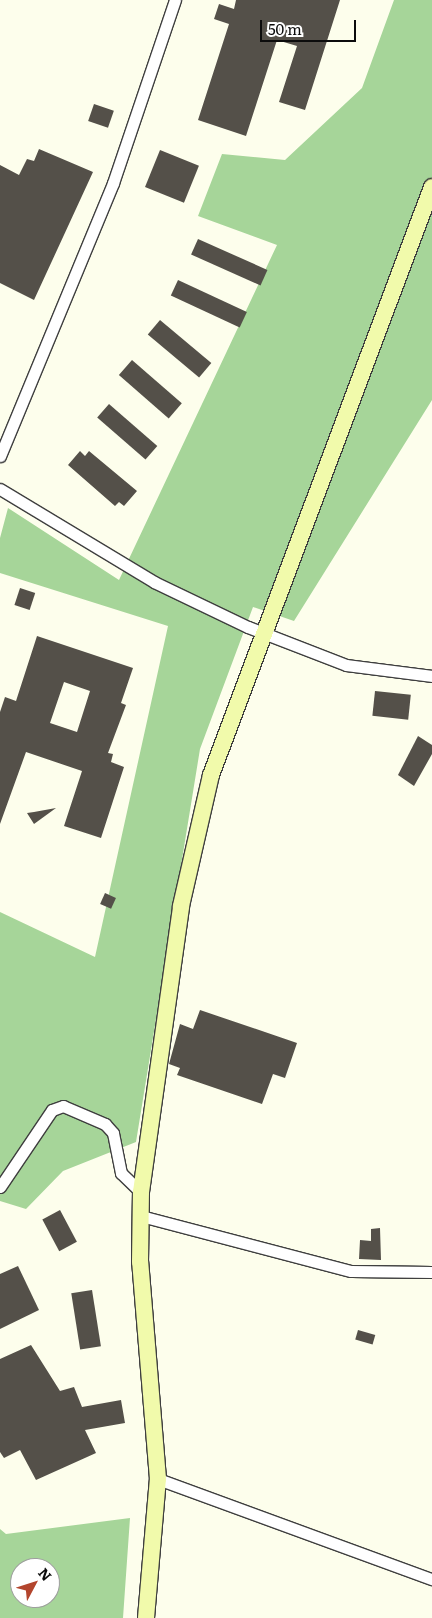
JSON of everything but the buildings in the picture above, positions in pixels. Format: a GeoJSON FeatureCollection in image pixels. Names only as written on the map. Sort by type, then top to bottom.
{"type":"FeatureCollection","features":[{"type":"Feature","properties":{"kind":"street"},"geometry":{"type":"LineString","coordinates":[[0,456],[112,183],[175,0]]}},
{"type":"Feature","properties":{"kind":"street"},"geometry":{"type":"LineString","coordinates":[[146,1618],[158,1479],[140,1262],[141,1192],[182,906],[211,775],[432,187]]}},
{"type":"Feature","properties":{"kind":"street"},"geometry":{"type":"LineString","coordinates":[[0,489],[154,582],[265,631],[346,665],[432,676]]}},
{"type":"Feature","properties":{"kind":"street"},"geometry":{"type":"LineString","coordinates":[[0,1187],[52,1110],[63,1106],[105,1124],[113,1133],[121,1173],[141,1192]]}},
{"type":"Feature","properties":{"kind":"street"},"geometry":{"type":"LineString","coordinates":[[141,1216],[351,1271],[432,1272]]}},
{"type":"Feature","properties":{"kind":"street"},"geometry":{"type":"LineString","coordinates":[[158,1479],[432,1579]]}},
{"type":"Feature","properties":{"kind":"green space"},"geometry":{"type":"Polygon","coordinates":[[[394,0],[432,0],[432,400],[294,621],[253,607],[200,749],[136,1142],[63,1171],[26,1209],[0,1201],[0,912],[95,957],[168,626],[0,573],[0,538],[8,508],[119,580],[277,245],[198,216],[222,154],[285,160],[362,88],[394,0]]]}},
{"type":"Feature","properties":{"kind":"green space"},"geometry":{"type":"Polygon","coordinates":[[[130,1518],[123,1618],[0,1618],[0,1529],[6,1534],[130,1518]]]}}]}
